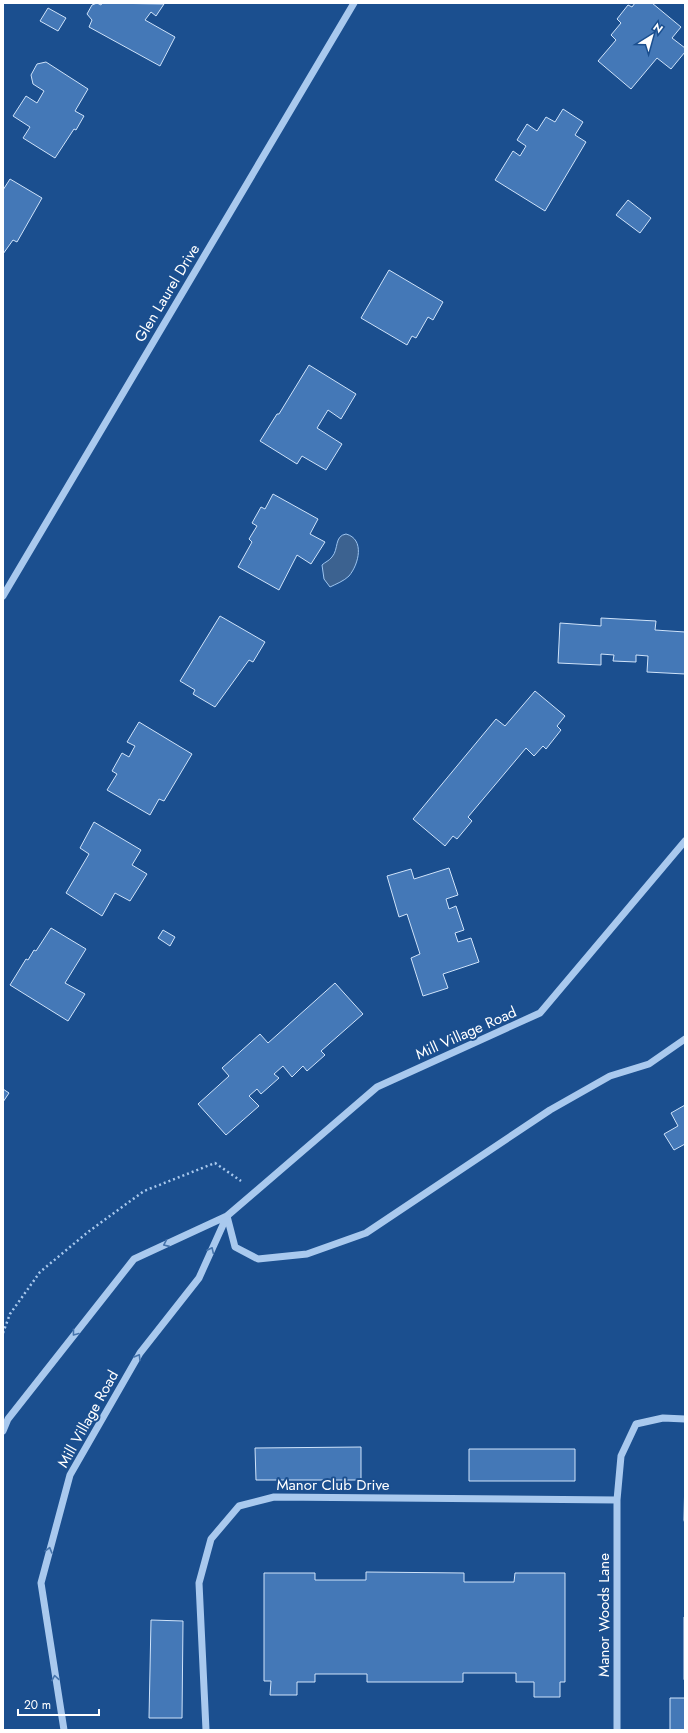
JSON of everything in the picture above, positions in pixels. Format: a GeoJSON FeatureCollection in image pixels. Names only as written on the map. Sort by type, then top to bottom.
{"type":"FeatureCollection","features":[{"type":"Feature","properties":{"kind":"street","name":"Glen Laurel Drive"},"geometry":{"type":"LineString","coordinates":[[3,596],[354,3]]}},
{"type":"Feature","properties":{"kind":"street","name":"Mill Village Road"},"geometry":{"type":"LineString","coordinates":[[3,1431],[8,1419],[134,1259],[227,1216],[377,1087],[540,1013],[685,842]]}},
{"type":"Feature","properties":{"kind":"street"},"geometry":{"type":"LineString","coordinates":[[227,1216],[234,1247],[258,1259],[306,1254],[366,1233],[550,1110],[610,1076],[649,1064],[685,1039]]}},
{"type":"Feature","properties":{"kind":"street","name":"Mill Village Road"},"geometry":{"type":"LineString","coordinates":[[64,1730],[40,1583],[70,1475],[140,1353],[199,1278],[227,1216]]}},
{"type":"Feature","properties":{"kind":"street","name":"Manor Woods Lane"},"geometry":{"type":"LineString","coordinates":[[617,1730],[617,1500],[621,1456],[636,1424],[663,1418],[685,1419]]}},
{"type":"Feature","properties":{"kind":"street","name":"Manor Club Drive"},"geometry":{"type":"LineString","coordinates":[[206,1730],[198,1583],[210,1539],[239,1506],[274,1497],[617,1500]]}},
{"type":"Feature","properties":{"kind":"path"},"geometry":{"type":"LineString","coordinates":[[3,1333],[10,1314],[40,1272],[88,1232],[144,1191],[215,1163],[256,1192]]}},
{"type":"Feature","properties":{"kind":"water"},"geometry":{"type":"Polygon","coordinates":[[[346,534],[356,541],[358,546],[357,559],[353,571],[349,576],[330,587],[324,579],[322,565],[330,560],[334,554],[338,540],[342,535],[346,534]]]}},
{"type":"Feature","properties":{"kind":"building"},"geometry":{"type":"Polygon","coordinates":[[[97,3],[101,5],[102,3],[164,4],[156,16],[151,12],[145,20],[175,37],[160,66],[89,27],[92,20],[87,14],[92,5],[97,3]]]}},
{"type":"Feature","properties":{"kind":"building"},"geometry":{"type":"Polygon","coordinates":[[[635,3],[652,3],[681,27],[672,38],[685,48],[685,52],[671,69],[657,58],[631,89],[598,61],[616,40],[611,35],[621,23],[617,19],[628,5],[632,7],[635,3]]]}},
{"type":"Feature","properties":{"kind":"building"},"geometry":{"type":"Polygon","coordinates":[[[48,8],[66,18],[58,31],[40,21],[48,8]]]}},
{"type":"Feature","properties":{"kind":"building"},"geometry":{"type":"Polygon","coordinates":[[[46,62],[88,89],[75,111],[84,116],[76,130],[74,129],[55,158],[23,138],[30,127],[13,116],[26,96],[37,103],[44,91],[33,84],[31,75],[37,64],[46,62]]]}},
{"type":"Feature","properties":{"kind":"building"},"geometry":{"type":"Polygon","coordinates":[[[563,109],[583,122],[575,135],[586,142],[545,211],[495,180],[513,151],[520,156],[526,146],[517,140],[527,124],[537,131],[546,117],[555,122],[563,109]]]}},
{"type":"Feature","properties":{"kind":"building"},"geometry":{"type":"Polygon","coordinates":[[[10,179],[42,198],[17,242],[13,240],[3,254],[3,190],[10,179]]]}},
{"type":"Feature","properties":{"kind":"building"},"geometry":{"type":"Polygon","coordinates":[[[628,200],[651,218],[640,233],[616,215],[628,200]]]}},
{"type":"Feature","properties":{"kind":"building"},"geometry":{"type":"Polygon","coordinates":[[[389,270],[443,302],[433,320],[428,317],[416,338],[412,336],[407,345],[361,318],[389,270]]]}},
{"type":"Feature","properties":{"kind":"building"},"geometry":{"type":"Polygon","coordinates":[[[309,365],[356,394],[341,419],[328,410],[317,428],[342,444],[326,470],[302,456],[297,464],[260,441],[277,414],[279,414],[309,365]]]}},
{"type":"Feature","properties":{"kind":"building"},"geometry":{"type":"Polygon","coordinates":[[[273,494],[318,519],[310,534],[325,542],[311,564],[297,555],[279,590],[238,567],[252,542],[249,539],[257,526],[252,523],[261,507],[265,509],[273,494]]]}},
{"type":"Feature","properties":{"kind":"building"},"geometry":{"type":"Polygon","coordinates":[[[220,616],[265,642],[253,662],[249,660],[215,707],[193,694],[195,690],[180,681],[220,616]]]}},
{"type":"Feature","properties":{"kind":"building"},"geometry":{"type":"Polygon","coordinates":[[[601,618],[656,621],[655,630],[685,632],[685,674],[647,672],[648,656],[636,655],[636,662],[613,661],[614,655],[601,654],[601,665],[558,663],[560,623],[601,626],[601,618]]]}},
{"type":"Feature","properties":{"kind":"building"},"geometry":{"type":"Polygon","coordinates":[[[535,691],[565,716],[557,726],[561,730],[546,749],[543,746],[534,756],[526,748],[468,817],[472,821],[457,839],[453,836],[445,846],[413,819],[496,719],[505,726],[535,691]]]}},
{"type":"Feature","properties":{"kind":"building"},"geometry":{"type":"Polygon","coordinates":[[[139,722],[192,754],[164,801],[159,799],[150,815],[107,790],[117,774],[112,771],[122,753],[129,757],[135,746],[127,742],[139,722]]]}},
{"type":"Feature","properties":{"kind":"building"},"geometry":{"type":"Polygon","coordinates":[[[94,822],[141,850],[132,865],[147,874],[130,901],[115,893],[102,916],[66,893],[89,854],[80,848],[94,822]]]}},
{"type":"Feature","properties":{"kind":"building"},"geometry":{"type":"Polygon","coordinates":[[[449,868],[458,895],[446,899],[449,909],[456,906],[464,930],[455,933],[458,942],[471,938],[479,962],[443,974],[448,988],[423,996],[411,958],[420,954],[407,914],[399,917],[387,876],[411,869],[414,879],[449,868]]]}},
{"type":"Feature","properties":{"kind":"building"},"geometry":{"type":"Polygon","coordinates":[[[51,928],[86,949],[65,983],[85,994],[68,1021],[10,985],[26,959],[28,960],[34,950],[36,951],[51,928]]]}},
{"type":"Feature","properties":{"kind":"building"},"geometry":{"type":"Polygon","coordinates":[[[163,930],[175,937],[170,946],[158,938],[163,930]]]}},
{"type":"Feature","properties":{"kind":"building"},"geometry":{"type":"Polygon","coordinates":[[[335,983],[363,1014],[321,1051],[325,1055],[307,1071],[303,1066],[292,1077],[283,1066],[274,1074],[279,1078],[261,1094],[257,1089],[249,1096],[259,1106],[226,1135],[198,1104],[229,1076],[222,1068],[260,1034],[268,1043],[335,983]]]}},
{"type":"Feature","properties":{"kind":"building"},"geometry":{"type":"Polygon","coordinates":[[[3,1089],[9,1093],[3,1102],[3,1089]]]}},
{"type":"Feature","properties":{"kind":"building"},"geometry":{"type":"Polygon","coordinates":[[[685,1105],[685,1144],[674,1150],[664,1134],[678,1126],[671,1113],[685,1105]]]}},
{"type":"Feature","properties":{"kind":"building"},"geometry":{"type":"Polygon","coordinates":[[[361,1447],[361,1480],[256,1480],[255,1448],[361,1447]]]}},
{"type":"Feature","properties":{"kind":"building"},"geometry":{"type":"Polygon","coordinates":[[[469,1449],[575,1449],[575,1481],[469,1481],[469,1449]]]}},
{"type":"Feature","properties":{"kind":"building"},"geometry":{"type":"Polygon","coordinates":[[[685,1473],[685,1524],[684,1520],[685,1473]]]}},
{"type":"Feature","properties":{"kind":"building"},"geometry":{"type":"Polygon","coordinates":[[[366,1572],[464,1573],[464,1582],[514,1582],[515,1573],[565,1573],[565,1682],[560,1682],[560,1697],[534,1697],[534,1682],[516,1682],[516,1673],[463,1673],[463,1682],[367,1682],[367,1674],[315,1674],[315,1682],[297,1682],[297,1695],[270,1695],[271,1681],[264,1681],[264,1573],[315,1573],[315,1580],[366,1580],[366,1572]]]}},
{"type":"Feature","properties":{"kind":"building"},"geometry":{"type":"Polygon","coordinates":[[[685,1617],[685,1682],[684,1679],[685,1617]]]}},
{"type":"Feature","properties":{"kind":"building"},"geometry":{"type":"Polygon","coordinates":[[[151,1620],[183,1621],[182,1718],[149,1718],[151,1620]]]}},
{"type":"Feature","properties":{"kind":"building"},"geometry":{"type":"Polygon","coordinates":[[[670,1698],[685,1698],[685,1730],[670,1730],[670,1698]]]}}]}
